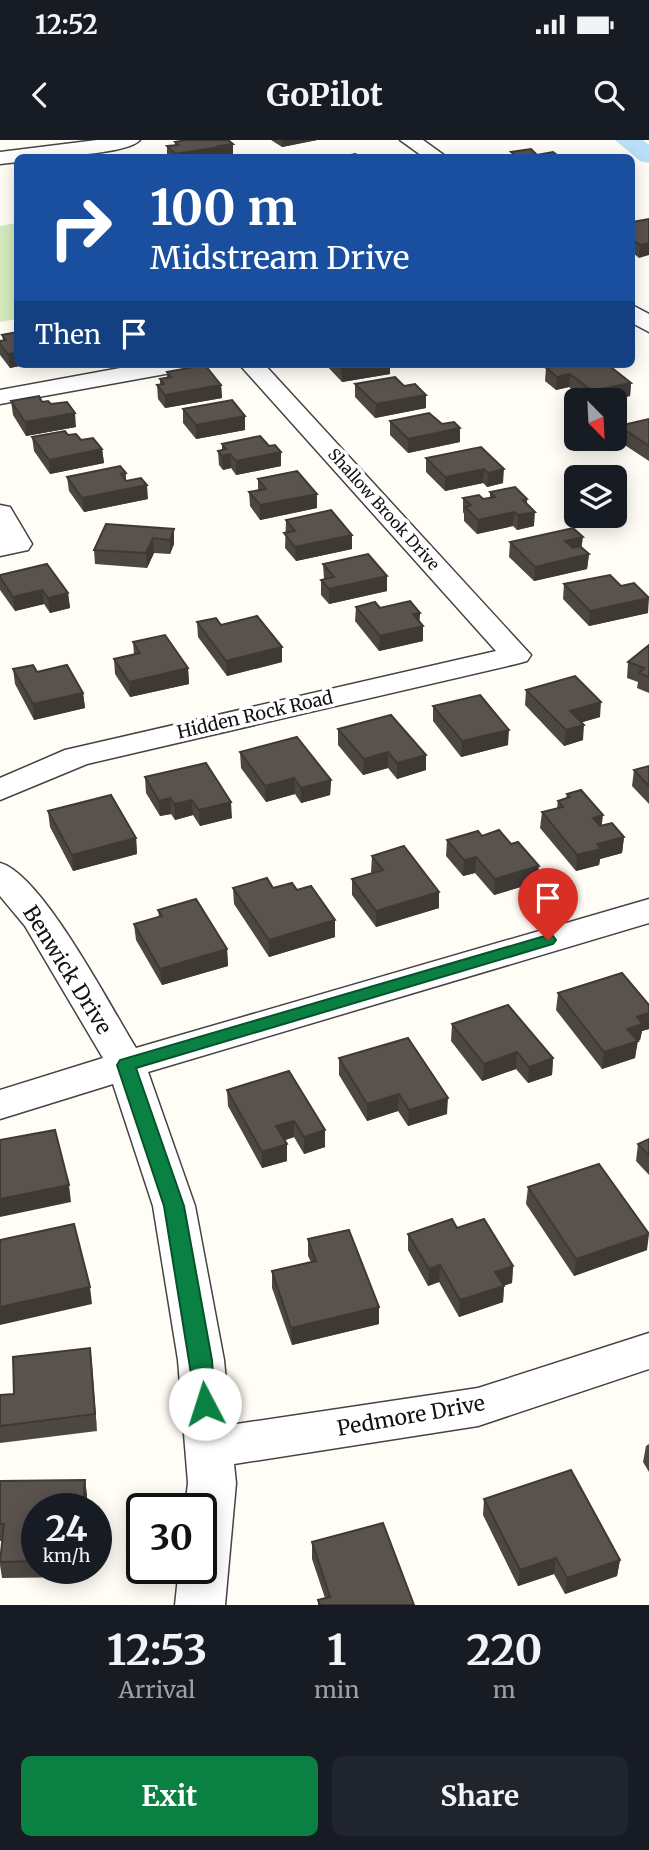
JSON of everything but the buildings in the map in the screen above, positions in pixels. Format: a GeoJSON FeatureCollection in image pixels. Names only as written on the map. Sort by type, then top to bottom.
{"type":"FeatureCollection","features":[{"type":"Feature","properties":{"kind":"street"},"geometry":{"type":"LineString","coordinates":[[0,158],[27,147],[130,140]]}},
{"type":"Feature","properties":{"kind":"street"},"geometry":{"type":"LineString","coordinates":[[410,140],[433,154]]}},
{"type":"Feature","properties":{"kind":"street"},"geometry":{"type":"LineString","coordinates":[[635,314],[649,326]]}},
{"type":"Feature","properties":{"kind":"street"},"geometry":{"type":"LineString","coordinates":[[0,397],[160,368]]}},
{"type":"Feature","properties":{"kind":"street","name":"Shallow Brook Drive"},"geometry":{"type":"LineString","coordinates":[[255,368],[516,655]]}},
{"type":"Feature","properties":{"kind":"street"},"geometry":{"type":"LineString","coordinates":[[0,513],[9,546]]}},
{"type":"Feature","properties":{"kind":"street","name":"Hidden Rock Road"},"geometry":{"type":"LineString","coordinates":[[0,790],[76,757],[516,655]]}},
{"type":"Feature","properties":{"kind":"street","name":"Benwick Drive"},"geometry":{"type":"LineString","coordinates":[[0,874],[39,919],[126,1065],[174,1206],[201,1360],[212,1483],[200,1605]]}},
{"type":"Feature","properties":{"kind":"street"},"geometry":{"type":"LineString","coordinates":[[0,1105],[126,1065],[649,911]]}},
{"type":"Feature","properties":{"kind":"street","name":"Pedmore Drive"},"geometry":{"type":"LineString","coordinates":[[209,1448],[478,1407],[649,1351]]}},
{"type":"Feature","properties":{"kind":"green space"},"geometry":{"type":"Polygon","coordinates":[[[14,224],[14,320],[0,322],[0,226],[14,224]]]}},
{"type":"Feature","properties":{"kind":"waterway"},"geometry":{"type":"LineString","coordinates":[[627,140],[649,156]]}},
{"type":"Feature","properties":{"kind":"route"},"geometry":{"type":"LineString","coordinates":[[205,1404],[201,1360],[174,1206],[126,1065],[548,940]]}}]}
